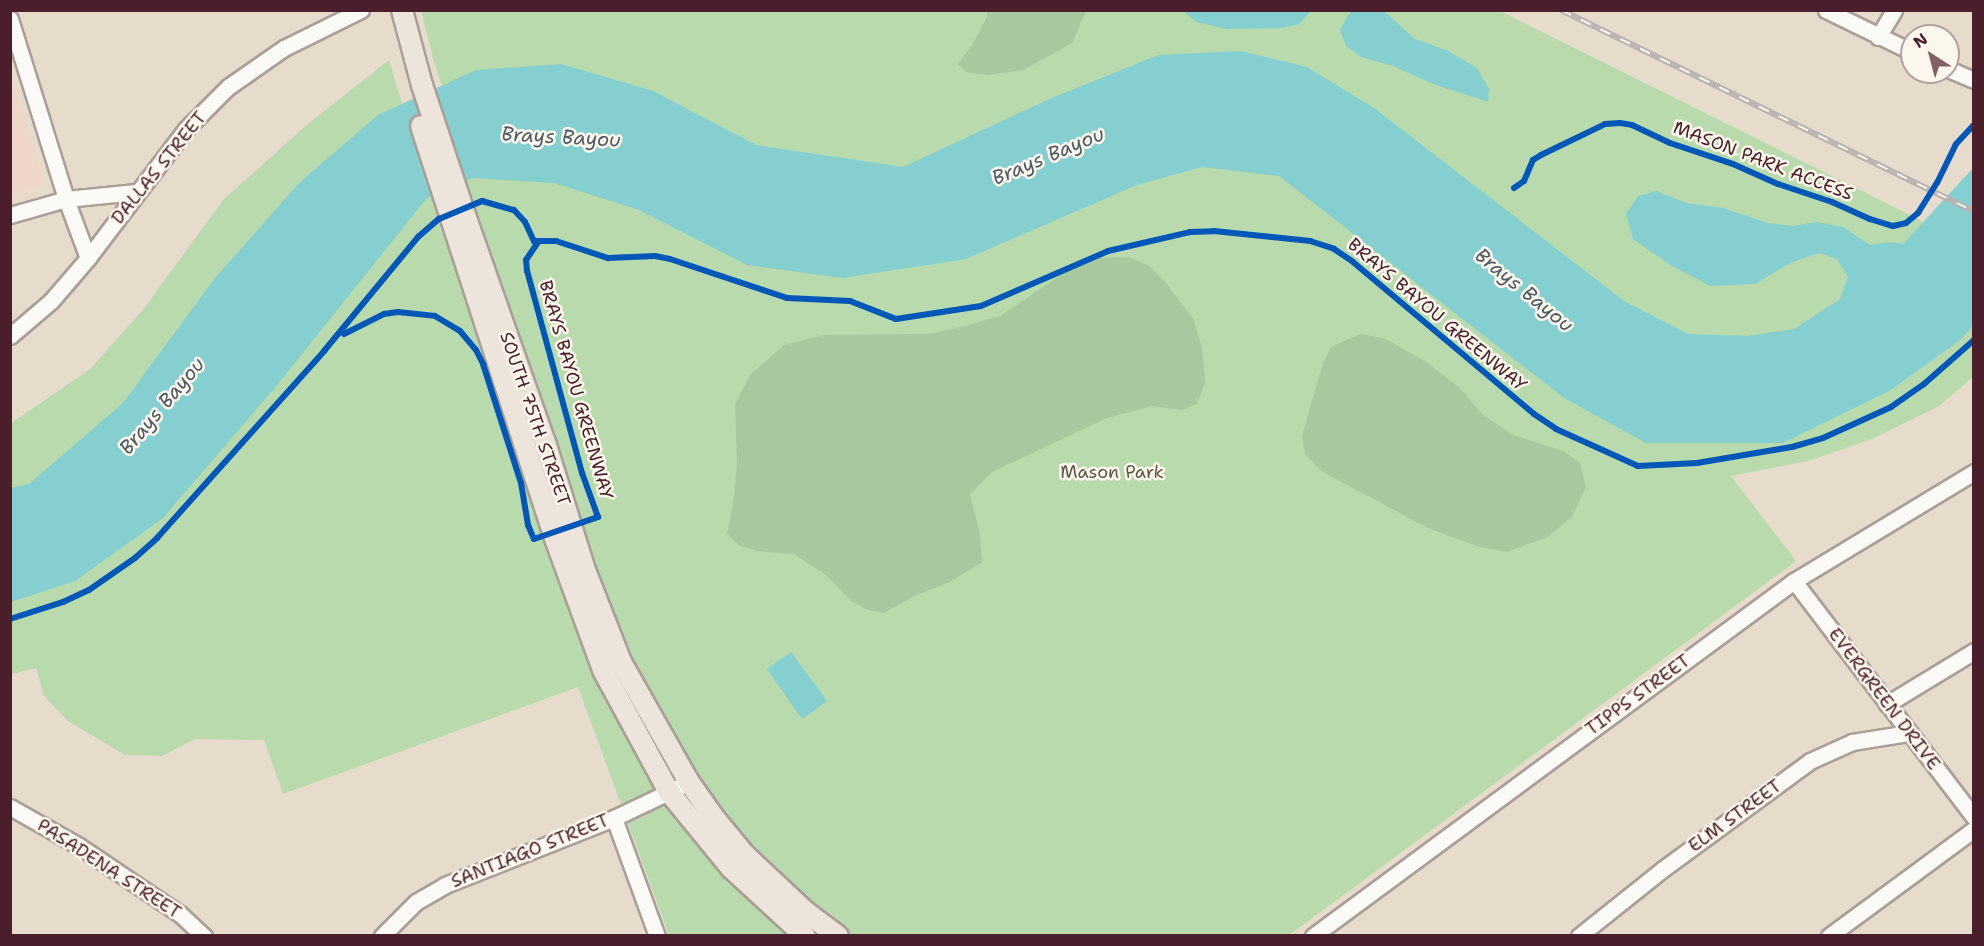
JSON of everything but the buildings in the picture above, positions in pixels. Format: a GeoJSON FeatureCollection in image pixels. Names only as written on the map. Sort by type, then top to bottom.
{"type":"FeatureCollection","features":[{"type":"Feature","properties":{"kind":"main road","name":"SOUTH 75TH STREET"},"geometry":{"type":"LineString","coordinates":[[389,10],[459,220],[553,533],[603,670],[669,792],[731,868],[805,936]]}},
{"type":"Feature","properties":{"kind":"main road","name":"SOUTH 75TH STREET"},"geometry":{"type":"LineString","coordinates":[[402,10],[409,66]]}},
{"type":"Feature","properties":{"kind":"main road","name":"SOUTH 75TH STREET"},"geometry":{"type":"LineString","coordinates":[[459,220],[546,445],[585,570],[621,662],[689,782],[745,855],[806,912],[838,936]]}},
{"type":"Feature","properties":{"kind":"street","name":"DALLAS STREET"},"geometry":{"type":"LineString","coordinates":[[10,336],[51,301],[88,258],[186,129],[228,87],[284,48],[361,10]]}},
{"type":"Feature","properties":{"kind":"street"},"geometry":{"type":"LineString","coordinates":[[1826,10],[1900,47]]}},
{"type":"Feature","properties":{"kind":"street"},"geometry":{"type":"LineString","coordinates":[[1878,37],[1894,10]]}},
{"type":"Feature","properties":{"kind":"street"},"geometry":{"type":"LineString","coordinates":[[10,19],[66,200],[88,258]]}},
{"type":"Feature","properties":{"kind":"street"},"geometry":{"type":"LineString","coordinates":[[1960,74],[1974,80]]}},
{"type":"Feature","properties":{"kind":"street"},"geometry":{"type":"LineString","coordinates":[[10,215],[66,200],[136,192]]}},
{"type":"Feature","properties":{"kind":"street","name":"TIPPS STREET"},"geometry":{"type":"LineString","coordinates":[[1313,936],[1794,581],[1974,472]]}},
{"type":"Feature","properties":{"kind":"street","name":"EVERGREEN DRIVE"},"geometry":{"type":"LineString","coordinates":[[1794,581],[1974,817]]}},
{"type":"Feature","properties":{"kind":"street"},"geometry":{"type":"LineString","coordinates":[[1887,704],[1974,651]]}},
{"type":"Feature","properties":{"kind":"street","name":"ELM STREET"},"geometry":{"type":"LineString","coordinates":[[1579,936],[1663,869],[1810,761],[1852,742],[1909,733]]}},
{"type":"Feature","properties":{"kind":"street","name":"SANTIAGO STREET"},"geometry":{"type":"LineString","coordinates":[[382,936],[416,902],[445,885],[614,818],[689,782]]}},
{"type":"Feature","properties":{"kind":"street","name":"PASADENA STREET"},"geometry":{"type":"LineString","coordinates":[[10,807],[79,846],[180,914],[204,936]]}},
{"type":"Feature","properties":{"kind":"street"},"geometry":{"type":"LineString","coordinates":[[614,818],[657,936]]}},
{"type":"Feature","properties":{"kind":"street"},"geometry":{"type":"LineString","coordinates":[[1829,936],[1974,829]]}},
{"type":"Feature","properties":{"kind":"shaded area"},"geometry":{"type":"Polygon","coordinates":[[[11,77],[45,185],[10,195],[11,77]]]}},
{"type":"Feature","properties":{"kind":"green space","name":"Mason Park"},"geometry":{"type":"Polygon","coordinates":[[[421,10],[1500,11],[1924,222],[1869,281],[1891,390],[1959,341],[1973,326],[1973,377],[1939,406],[1872,439],[1808,461],[1731,476],[1796,561],[1288,936],[669,935],[578,687],[283,794],[264,740],[195,739],[162,756],[125,755],[68,721],[44,696],[36,668],[11,674],[10,424],[90,369],[142,311],[224,199],[309,123],[389,60],[402,104],[471,178],[433,58],[421,10]]]}},
{"type":"Feature","properties":{"kind":"green space"},"geometry":{"type":"Polygon","coordinates":[[[987,10],[1086,11],[1072,43],[1023,70],[987,75],[966,72],[958,64],[973,44],[987,17],[987,10]]]}},
{"type":"Feature","properties":{"kind":"green space"},"geometry":{"type":"Polygon","coordinates":[[[1129,257],[1149,266],[1165,282],[1193,319],[1202,347],[1205,383],[1197,404],[1182,410],[1152,406],[1107,418],[992,472],[970,494],[980,534],[982,562],[950,582],[916,595],[884,613],[866,609],[851,601],[827,576],[794,554],[757,551],[740,546],[727,534],[734,499],[737,461],[735,404],[750,375],[784,345],[824,335],[929,334],[965,326],[1000,316],[1064,273],[1101,258],[1129,257]]]}},
{"type":"Feature","properties":{"kind":"green space"},"geometry":{"type":"Polygon","coordinates":[[[1360,334],[1384,338],[1426,362],[1460,388],[1482,414],[1511,434],[1563,451],[1580,463],[1586,487],[1572,517],[1548,537],[1507,552],[1479,547],[1428,528],[1321,471],[1305,454],[1302,436],[1323,363],[1331,347],[1360,334]]]}},
{"type":"Feature","properties":{"kind":"water"},"geometry":{"type":"Polygon","coordinates":[[[1183,11],[1311,11],[1299,24],[1283,28],[1227,29],[1196,22],[1183,11]]]}},
{"type":"Feature","properties":{"kind":"water"},"geometry":{"type":"Polygon","coordinates":[[[1351,11],[1384,11],[1415,39],[1448,51],[1477,68],[1489,89],[1488,102],[1433,84],[1393,66],[1361,57],[1346,46],[1340,30],[1351,11]]]}},
{"type":"Feature","properties":{"kind":"water","name":"Brays Bayou"},"geometry":{"type":"Polygon","coordinates":[[[1241,51],[1307,67],[1374,108],[1624,301],[1688,334],[1747,336],[1794,329],[1840,299],[1848,277],[1837,259],[1819,253],[1790,263],[1755,284],[1710,286],[1670,265],[1633,239],[1626,214],[1638,196],[1656,191],[1686,203],[1723,208],[1768,223],[1793,226],[1816,222],[1843,227],[1870,245],[1888,242],[1903,244],[1973,168],[1973,326],[1959,341],[1891,390],[1783,443],[1646,443],[1564,398],[1279,176],[1202,167],[1137,185],[966,259],[842,278],[747,265],[639,210],[554,183],[472,178],[426,199],[278,384],[163,518],[75,581],[11,602],[10,488],[29,484],[123,403],[215,278],[299,183],[378,115],[476,70],[561,64],[653,91],[756,145],[903,167],[1047,100],[1158,55],[1241,51]]]}},
{"type":"Feature","properties":{"kind":"water"},"geometry":{"type":"Polygon","coordinates":[[[791,652],[827,701],[802,719],[767,669],[791,652]]]}},
{"type":"Feature","properties":{"kind":"railway"},"geometry":{"type":"LineString","coordinates":[[1561,10],[1974,211]]}},
{"type":"Feature","properties":{"kind":"cycle path","name":"MASON PARK ACCESS"},"geometry":{"type":"LineString","coordinates":[[1514,188],[1524,181],[1533,160],[1541,155],[1605,124],[1620,123],[1632,125],[1670,143],[1733,164],[1778,184],[1893,226],[1906,223],[1918,213],[1937,183],[1956,144],[1974,125]]}},
{"type":"Feature","properties":{"kind":"cycle path","name":"BRAYS BAYOU GREENWAY"},"geometry":{"type":"LineString","coordinates":[[10,619],[63,602],[89,590],[135,558],[157,538],[324,351],[418,237],[439,219],[482,201],[514,210],[525,222],[534,241],[556,241],[608,258],[655,256],[670,259],[787,298],[850,301],[896,319],[981,306],[1108,251],[1190,232],[1214,231],[1310,241],[1334,249],[1353,262],[1534,414],[1556,429],[1638,466],[1697,463],[1792,447],[1823,438],[1891,407],[1924,384],[1974,340]]}},
{"type":"Feature","properties":{"kind":"cycle path","name":"BRAYS BAYOU GREENWAY"},"geometry":{"type":"LineString","coordinates":[[344,334],[384,314],[398,312],[435,316],[460,331],[476,350],[483,364],[521,483],[528,525],[534,539],[598,517],[582,473],[527,271],[526,260],[538,242]]}}]}
